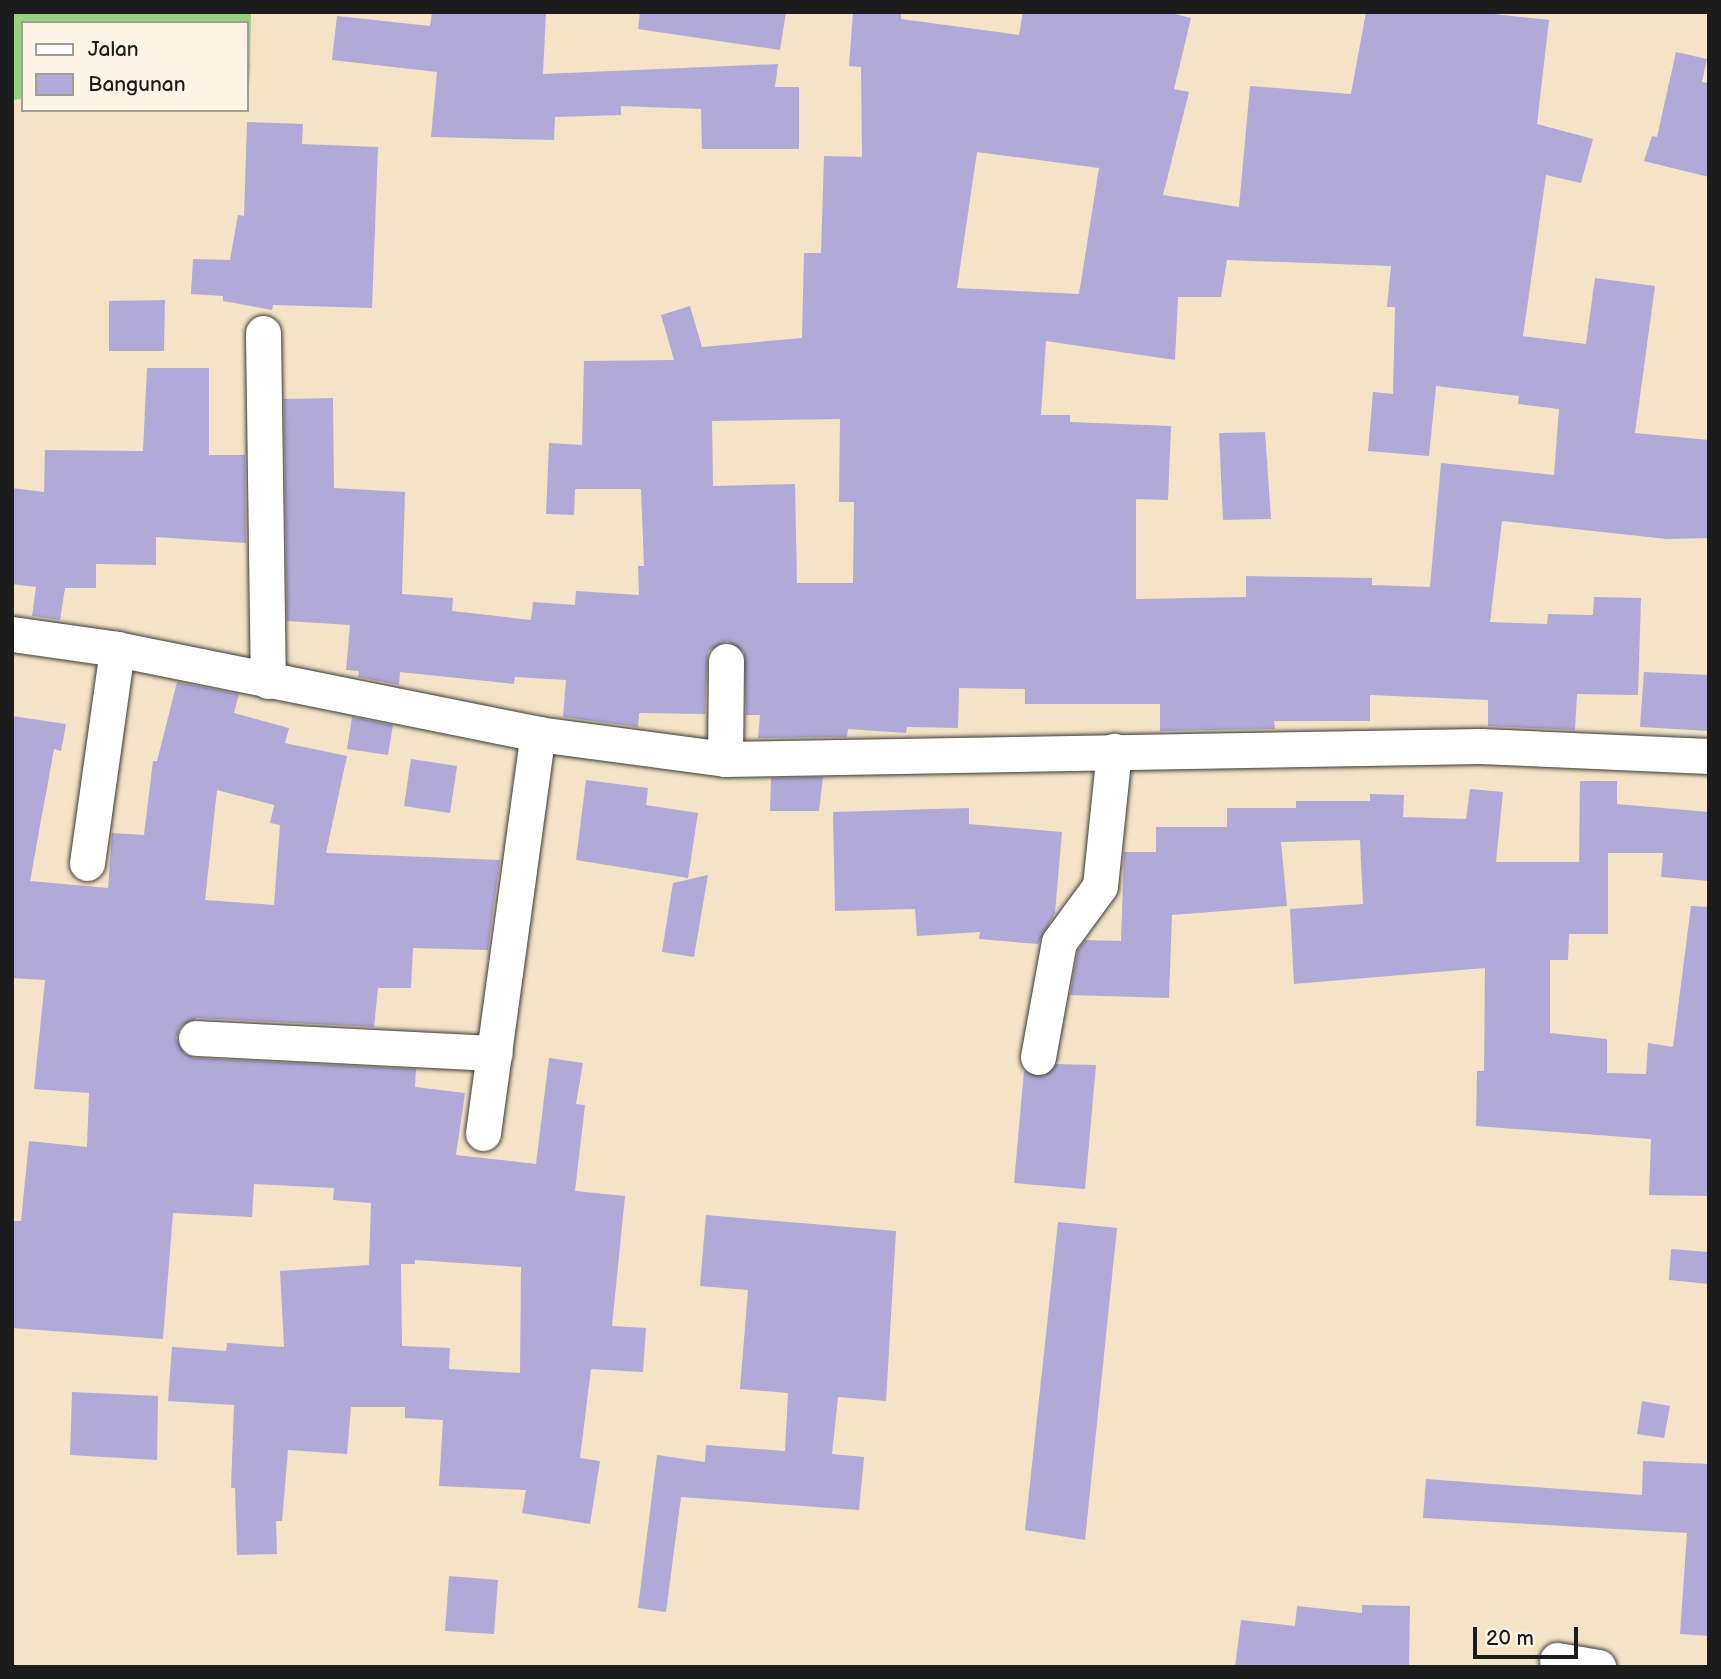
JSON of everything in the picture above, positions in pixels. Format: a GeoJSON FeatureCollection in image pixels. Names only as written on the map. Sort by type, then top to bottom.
{"type":"FeatureCollection","features":[{"type":"Feature","properties":{"kind":"street"},"geometry":{"type":"LineString","coordinates":[[263,333],[268,681]]}},
{"type":"Feature","properties":{"kind":"street"},"geometry":{"type":"LineString","coordinates":[[12,634],[117,649],[538,734],[725,759],[1480,746],[1709,756]]}},
{"type":"Feature","properties":{"kind":"street"},"geometry":{"type":"LineString","coordinates":[[88,863],[117,649]]}},
{"type":"Feature","properties":{"kind":"street"},"geometry":{"type":"LineString","coordinates":[[725,759],[726,661]]}},
{"type":"Feature","properties":{"kind":"street"},"geometry":{"type":"LineString","coordinates":[[483,1133],[538,734]]}},
{"type":"Feature","properties":{"kind":"street"},"geometry":{"type":"LineString","coordinates":[[1038,1057],[1062,934],[1100,886],[1114,751]]}},
{"type":"Feature","properties":{"kind":"street"},"geometry":{"type":"LineString","coordinates":[[196,1038],[495,1053]]}},
{"type":"Feature","properties":{"kind":"street"},"geometry":{"type":"LineString","coordinates":[[1557,1660],[1598,1667]]}},
{"type":"Feature","properties":{"kind":"green space"},"geometry":{"type":"Polygon","coordinates":[[[12,12],[251,12],[250,89],[248,21],[21,21],[21,99],[12,100],[12,12]]]}},
{"type":"Feature","properties":{"kind":"building"},"geometry":{"type":"Polygon","coordinates":[[[432,12],[546,12],[543,74],[778,64],[775,87],[799,87],[799,149],[702,149],[701,109],[621,106],[621,115],[555,117],[554,140],[431,137],[437,72],[332,60],[337,16],[430,26],[432,12]]]}},
{"type":"Feature","properties":{"kind":"building"},"geometry":{"type":"Polygon","coordinates":[[[640,12],[786,12],[780,50],[638,29],[640,12]]]}},
{"type":"Feature","properties":{"kind":"building"},"geometry":{"type":"Polygon","coordinates":[[[853,12],[901,12],[901,19],[1019,35],[1023,12],[1167,12],[1191,18],[1174,89],[1189,92],[1163,195],[1239,207],[1250,86],[1351,94],[1366,12],[1475,12],[1549,20],[1537,124],[1593,139],[1581,183],[1546,175],[1523,336],[1586,344],[1595,278],[1655,286],[1635,433],[1709,440],[1709,538],[1667,539],[1502,521],[1490,622],[1547,624],[1548,614],[1593,615],[1594,597],[1641,598],[1638,695],[1577,694],[1575,730],[1488,726],[1488,700],[1370,695],[1370,721],[1274,721],[1275,729],[1160,731],[1160,704],[1025,704],[1025,689],[959,688],[958,728],[907,727],[906,733],[848,729],[847,737],[758,738],[760,715],[746,715],[744,652],[727,641],[708,651],[705,714],[639,713],[638,727],[563,717],[566,680],[515,677],[514,684],[400,672],[399,685],[358,677],[359,671],[346,670],[350,625],[287,621],[284,399],[333,398],[334,488],[405,492],[402,594],[453,598],[452,611],[531,620],[533,602],[575,605],[576,591],[639,595],[638,566],[644,566],[641,489],[575,489],[574,515],[546,514],[549,443],[582,445],[584,361],[674,360],[661,315],[690,306],[702,347],[802,338],[804,253],[821,253],[824,156],[862,157],[861,67],[849,66],[853,12]],[[977,152],[957,288],[1079,294],[1099,168],[977,152]],[[1227,260],[1221,297],[1178,297],[1175,360],[1046,341],[1041,415],[1070,415],[1070,422],[1171,426],[1168,500],[1136,499],[1136,599],[1246,597],[1246,576],[1372,578],[1372,585],[1430,587],[1441,463],[1554,475],[1559,409],[1518,404],[1519,396],[1436,386],[1429,456],[1368,451],[1373,392],[1393,394],[1395,307],[1387,307],[1391,266],[1227,260]],[[840,419],[712,421],[713,486],[795,484],[797,583],[853,583],[854,502],[839,502],[840,419]]]}},
{"type":"Feature","properties":{"kind":"building"},"geometry":{"type":"Polygon","coordinates":[[[1676,52],[1707,59],[1702,82],[1709,83],[1709,177],[1644,161],[1652,136],[1657,137],[1676,52]]]}},
{"type":"Feature","properties":{"kind":"building"},"geometry":{"type":"Polygon","coordinates":[[[247,122],[303,124],[302,144],[378,147],[372,308],[273,305],[272,310],[223,301],[223,296],[191,294],[193,259],[230,260],[238,215],[244,216],[247,122]]]}},
{"type":"Feature","properties":{"kind":"building"},"geometry":{"type":"Polygon","coordinates":[[[165,300],[164,351],[109,351],[109,301],[165,300]]]}},
{"type":"Feature","properties":{"kind":"building"},"geometry":{"type":"Polygon","coordinates":[[[147,368],[209,368],[209,455],[245,455],[246,543],[156,537],[156,565],[96,564],[96,588],[65,588],[60,620],[32,616],[36,587],[12,584],[12,488],[44,492],[45,450],[143,451],[147,368]]]}},
{"type":"Feature","properties":{"kind":"building"},"geometry":{"type":"Polygon","coordinates":[[[1265,432],[1271,519],[1223,520],[1219,433],[1265,432]]]}},
{"type":"Feature","properties":{"kind":"building"},"geometry":{"type":"Polygon","coordinates":[[[1644,672],[1709,675],[1709,731],[1640,727],[1644,672]]]}},
{"type":"Feature","properties":{"kind":"building"},"geometry":{"type":"Polygon","coordinates":[[[177,682],[239,694],[234,713],[289,728],[285,743],[347,756],[326,853],[500,860],[488,950],[413,948],[411,988],[378,988],[374,1027],[197,1018],[180,1027],[176,1038],[185,1054],[195,1058],[416,1069],[415,1087],[465,1093],[456,1155],[536,1164],[549,1058],[583,1063],[576,1104],[585,1105],[575,1191],[625,1196],[612,1326],[646,1328],[643,1372],[591,1369],[580,1458],[600,1461],[590,1524],[522,1513],[526,1490],[439,1486],[443,1420],[405,1418],[405,1407],[351,1407],[347,1454],[288,1450],[282,1521],[276,1521],[277,1554],[237,1555],[235,1488],[231,1488],[234,1405],[168,1401],[172,1347],[226,1351],[227,1343],[284,1347],[280,1271],[369,1265],[371,1203],[333,1200],[334,1188],[254,1184],[252,1217],[173,1213],[163,1339],[12,1328],[12,1221],[21,1221],[29,1141],[87,1147],[89,1093],[34,1089],[45,980],[12,978],[12,716],[66,724],[61,751],[54,749],[30,881],[108,888],[112,833],[144,835],[153,761],[157,761],[177,682]],[[217,790],[205,900],[274,905],[280,825],[270,823],[274,805],[217,790]],[[415,1260],[415,1264],[401,1264],[402,1346],[450,1348],[449,1369],[520,1373],[521,1267],[415,1260]]]}},
{"type":"Feature","properties":{"kind":"building"},"geometry":{"type":"Polygon","coordinates":[[[352,717],[393,725],[388,755],[347,749],[352,717]]]}},
{"type":"Feature","properties":{"kind":"building"},"geometry":{"type":"Polygon","coordinates":[[[411,759],[457,766],[450,813],[404,806],[411,759]]]}},
{"type":"Feature","properties":{"kind":"building"},"geometry":{"type":"Polygon","coordinates":[[[823,777],[819,811],[770,811],[771,778],[823,777]]]}},
{"type":"Feature","properties":{"kind":"building"},"geometry":{"type":"Polygon","coordinates":[[[586,780],[648,788],[646,805],[698,813],[688,878],[576,860],[586,780]]]}},
{"type":"Feature","properties":{"kind":"building"},"geometry":{"type":"Polygon","coordinates":[[[1580,781],[1617,781],[1617,804],[1709,812],[1709,881],[1661,877],[1663,853],[1608,853],[1608,934],[1569,934],[1568,960],[1550,960],[1550,1033],[1607,1039],[1607,1073],[1646,1074],[1648,1043],[1673,1047],[1691,906],[1709,907],[1709,1196],[1649,1195],[1651,1139],[1476,1126],[1477,1071],[1484,1071],[1485,968],[1294,984],[1290,909],[1363,904],[1360,840],[1281,842],[1287,906],[1172,915],[1169,998],[1070,995],[1078,950],[1085,940],[1121,941],[1124,852],[1156,852],[1156,827],[1227,827],[1227,808],[1296,808],[1296,801],[1370,801],[1370,794],[1404,795],[1403,817],[1466,819],[1470,789],[1503,792],[1496,862],[1579,862],[1580,781]]]}},
{"type":"Feature","properties":{"kind":"building"},"geometry":{"type":"Polygon","coordinates":[[[969,808],[969,824],[1062,832],[1055,913],[1038,944],[979,939],[980,932],[917,936],[915,909],[835,911],[833,812],[969,808]]]}},
{"type":"Feature","properties":{"kind":"building"},"geometry":{"type":"Polygon","coordinates":[[[708,875],[694,957],[662,952],[673,883],[708,875]]]}},
{"type":"Feature","properties":{"kind":"building"},"geometry":{"type":"Polygon","coordinates":[[[1056,1064],[1096,1065],[1085,1189],[1014,1183],[1024,1071],[1044,1076],[1056,1064]]]}},
{"type":"Feature","properties":{"kind":"building"},"geometry":{"type":"Polygon","coordinates":[[[706,1215],[896,1231],[886,1401],[838,1397],[832,1454],[864,1457],[859,1510],[681,1497],[666,1612],[638,1608],[657,1455],[705,1462],[706,1445],[785,1451],[788,1393],[740,1389],[748,1290],[700,1286],[706,1215]]]}},
{"type":"Feature","properties":{"kind":"building"},"geometry":{"type":"Polygon","coordinates":[[[1058,1222],[1117,1228],[1085,1540],[1025,1530],[1058,1222]]]}},
{"type":"Feature","properties":{"kind":"building"},"geometry":{"type":"Polygon","coordinates":[[[1671,1249],[1709,1252],[1709,1284],[1669,1280],[1671,1249]]]}},
{"type":"Feature","properties":{"kind":"building"},"geometry":{"type":"Polygon","coordinates":[[[72,1392],[158,1396],[157,1460],[70,1455],[72,1392]]]}},
{"type":"Feature","properties":{"kind":"building"},"geometry":{"type":"Polygon","coordinates":[[[1642,1401],[1670,1406],[1664,1438],[1637,1434],[1642,1401]]]}},
{"type":"Feature","properties":{"kind":"building"},"geometry":{"type":"Polygon","coordinates":[[[1643,1461],[1709,1464],[1709,1636],[1680,1634],[1687,1533],[1423,1518],[1426,1479],[1642,1495],[1643,1461]]]}},
{"type":"Feature","properties":{"kind":"building"},"geometry":{"type":"Polygon","coordinates":[[[449,1576],[498,1580],[494,1634],[445,1631],[449,1576]]]}},
{"type":"Feature","properties":{"kind":"building"},"geometry":{"type":"Polygon","coordinates":[[[1362,1605],[1410,1606],[1409,1667],[1235,1667],[1241,1620],[1295,1626],[1297,1606],[1362,1613],[1362,1605]]]}}]}
